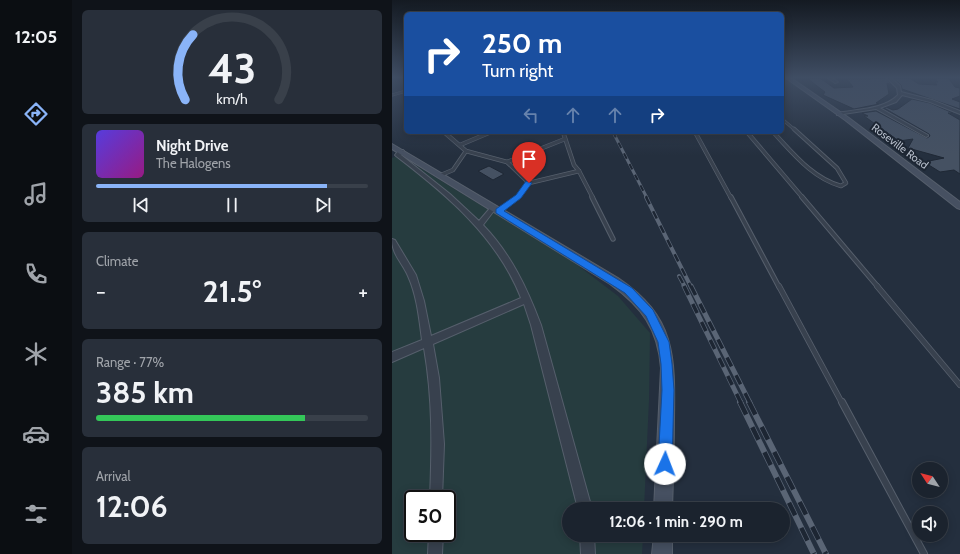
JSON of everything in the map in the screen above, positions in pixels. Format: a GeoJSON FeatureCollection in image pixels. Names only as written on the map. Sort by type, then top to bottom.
{"type":"FeatureCollection","features":[{"type":"Feature","properties":{"kind":"main road","name":"Roseville Road"},"geometry":{"type":"LineString","coordinates":[[825,104],[960,206]]}},
{"type":"Feature","properties":{"kind":"main road"},"geometry":{"type":"LineString","coordinates":[[397,148],[624,288],[650,313],[664,342],[668,390],[664,502]]}},
{"type":"Feature","properties":{"kind":"main road"},"geometry":{"type":"LineString","coordinates":[[662,554],[663,542]]}},
{"type":"Feature","properties":{"kind":"street"},"geometry":{"type":"LineString","coordinates":[[839,114],[877,108],[888,104]]}},
{"type":"Feature","properties":{"kind":"street"},"geometry":{"type":"LineString","coordinates":[[938,104],[960,113]]}},
{"type":"Feature","properties":{"kind":"street"},"geometry":{"type":"LineString","coordinates":[[877,108],[926,136]]}},
{"type":"Feature","properties":{"kind":"street"},"geometry":{"type":"LineString","coordinates":[[397,148],[398,155],[461,206],[494,241],[507,261],[527,299],[536,325],[583,502]]}},
{"type":"Feature","properties":{"kind":"street"},"geometry":{"type":"LineString","coordinates":[[479,225],[496,209]]}},
{"type":"Feature","properties":{"kind":"street"},"geometry":{"type":"LineString","coordinates":[[392,242],[412,275],[420,301],[434,378],[437,429],[436,490]]}},
{"type":"Feature","properties":{"kind":"street"},"geometry":{"type":"LineString","coordinates":[[392,357],[527,299]]}},
{"type":"Feature","properties":{"kind":"street"},"geometry":{"type":"LineString","coordinates":[[435,554],[436,542]]}},
{"type":"Feature","properties":{"kind":"street"},"geometry":{"type":"LineString","coordinates":[[587,542],[588,554]]}},
{"type":"Feature","properties":{"kind":"lane"},"geometry":{"type":"LineString","coordinates":[[775,134],[819,176],[832,185],[841,186],[846,183],[837,168],[784,121]]}},
{"type":"Feature","properties":{"kind":"lane"},"geometry":{"type":"LineString","coordinates":[[446,134],[466,151],[507,162],[529,183]]}},
{"type":"Feature","properties":{"kind":"lane"},"geometry":{"type":"LineString","coordinates":[[460,145],[486,134]]}},
{"type":"Feature","properties":{"kind":"lane"},"geometry":{"type":"LineString","coordinates":[[564,134],[574,165],[579,171],[614,239]]}},
{"type":"Feature","properties":{"kind":"lane"},"geometry":{"type":"LineString","coordinates":[[696,134],[924,554]]}},
{"type":"Feature","properties":{"kind":"lane"},"geometry":{"type":"LineString","coordinates":[[749,134],[960,385]]}},
{"type":"Feature","properties":{"kind":"lane"},"geometry":{"type":"LineString","coordinates":[[507,162],[566,139]]}},
{"type":"Feature","properties":{"kind":"lane"},"geometry":{"type":"LineString","coordinates":[[441,175],[453,170],[466,151]]}},
{"type":"Feature","properties":{"kind":"lane"},"geometry":{"type":"LineString","coordinates":[[496,209],[519,197],[529,183],[579,171]]}},
{"type":"Feature","properties":{"kind":"green space"},"geometry":{"type":"Polygon","coordinates":[[[399,155],[572,261],[618,296],[650,333],[649,400],[644,502],[562,502],[562,542],[643,542],[642,554],[392,554],[392,158],[399,155]]]}},
{"type":"Feature","properties":{"kind":"building"},"geometry":{"type":"Polygon","coordinates":[[[843,104],[879,104],[854,109],[843,104]]]}},
{"type":"Feature","properties":{"kind":"building"},"geometry":{"type":"Polygon","coordinates":[[[905,104],[932,104],[953,113],[948,113],[960,120],[960,174],[954,170],[940,172],[924,162],[944,158],[908,148],[913,139],[899,141],[864,116],[868,116],[862,113],[876,111],[927,138],[930,136],[884,108],[886,107],[893,110],[898,109],[905,104]]]}},
{"type":"Feature","properties":{"kind":"building"},"geometry":{"type":"Polygon","coordinates":[[[945,104],[960,104],[960,109],[945,104]]]}},
{"type":"Feature","properties":{"kind":"building"},"geometry":{"type":"Polygon","coordinates":[[[489,166],[504,174],[493,180],[478,171],[489,166]]]}},
{"type":"Feature","properties":{"kind":"railway"},"geometry":{"type":"LineString","coordinates":[[614,134],[647,198]]}},
{"type":"Feature","properties":{"kind":"railway"},"geometry":{"type":"LineString","coordinates":[[646,197],[691,287]]}},
{"type":"Feature","properties":{"kind":"railway"},"geometry":{"type":"LineString","coordinates":[[679,276],[685,287]]}},
{"type":"Feature","properties":{"kind":"railway"},"geometry":{"type":"LineString","coordinates":[[684,286],[741,403]]}},
{"type":"Feature","properties":{"kind":"railway"},"geometry":{"type":"LineString","coordinates":[[691,286],[750,403]]}},
{"type":"Feature","properties":{"kind":"railway"},"geometry":{"type":"LineString","coordinates":[[740,402],[814,554]]}},
{"type":"Feature","properties":{"kind":"railway"},"geometry":{"type":"LineString","coordinates":[[749,402],[826,554]]}},
{"type":"Feature","properties":{"kind":"route"},"geometry":{"type":"LineString","coordinates":[[529,183],[519,197],[499,211],[628,291],[650,313],[658,327],[664,342],[668,390],[665,464]]}}]}
